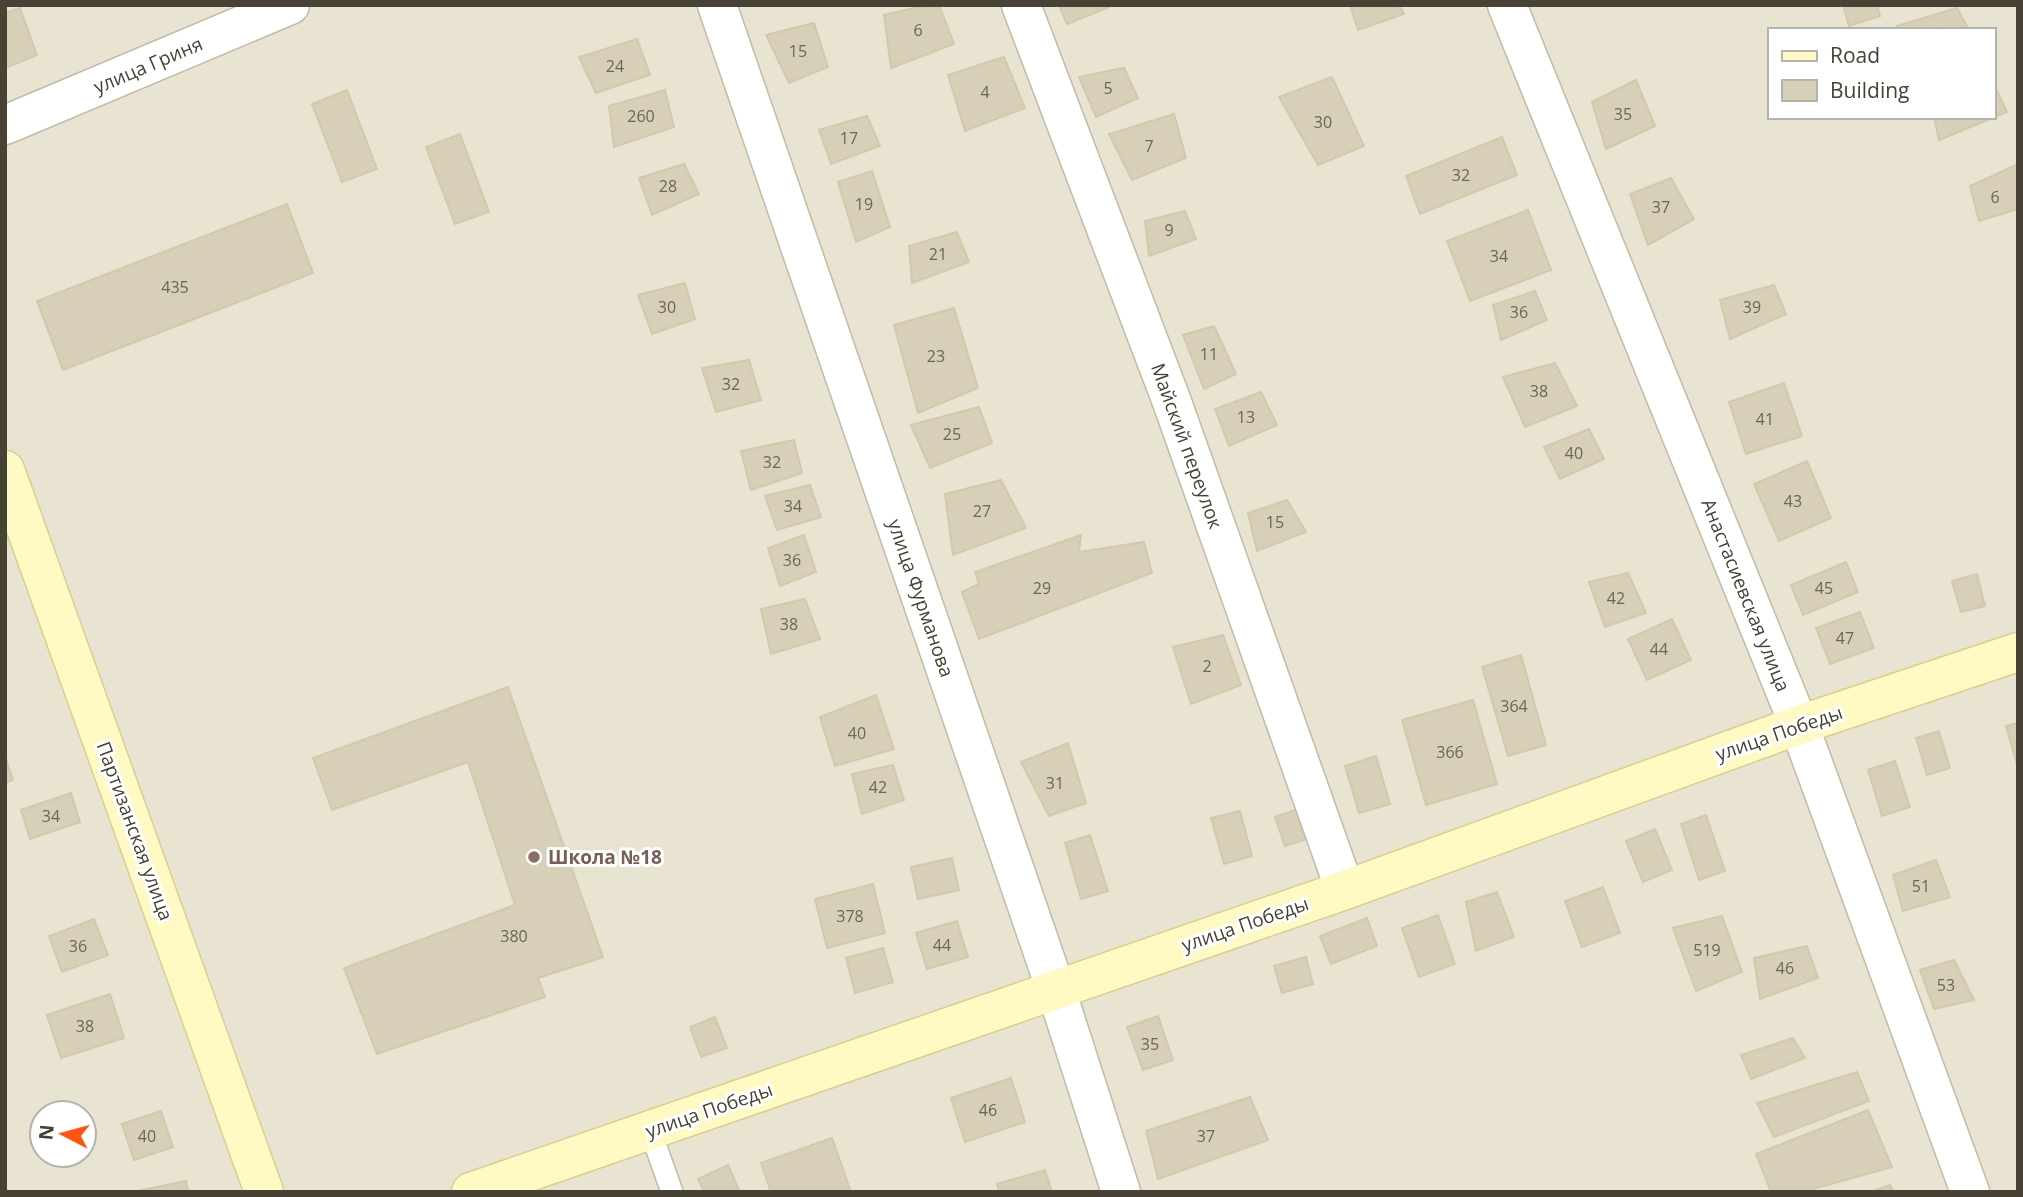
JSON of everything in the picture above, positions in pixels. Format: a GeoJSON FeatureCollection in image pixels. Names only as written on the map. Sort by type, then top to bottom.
{"type":"FeatureCollection","features":[{"type":"Feature","properties":{"kind":"street","name":"улица Гриня"},"geometry":{"type":"LineString","coordinates":[[5,125],[290,5]]}},
{"type":"Feature","properties":{"kind":"street","name":"улица Фурманова"},"geometry":{"type":"LineString","coordinates":[[717,5],[1056,990],[1121,1192]]}},
{"type":"Feature","properties":{"kind":"street","name":"Майский переулок"},"geometry":{"type":"LineString","coordinates":[[1021,5],[1172,402],[1345,890]]}},
{"type":"Feature","properties":{"kind":"street","name":"Анастасиевская улица"},"geometry":{"type":"LineString","coordinates":[[1510,6],[1799,725],[1970,1192]]}},
{"type":"Feature","properties":{"kind":"street","name":"Партизанская улица"},"geometry":{"type":"LineString","coordinates":[[5,470],[264,1192]]}},
{"type":"Feature","properties":{"kind":"street","name":"улица Победы"},"geometry":{"type":"LineString","coordinates":[[471,1192],[1345,890],[1799,725],[2018,652]]}},
{"type":"Feature","properties":{"kind":"lane"},"geometry":{"type":"LineString","coordinates":[[650,1130],[672,1192]]}},
{"type":"Feature","properties":{"kind":"shaded area"},"geometry":{"type":"Polygon","coordinates":[[[5,5],[2018,5],[2018,1192],[5,1192],[5,5]]]}},
{"type":"Feature","properties":{"kind":"building"},"geometry":{"type":"Polygon","coordinates":[[[926,5],[939,5],[954,44],[891,68],[884,15],[926,5]]]}},
{"type":"Feature","properties":{"kind":"building"},"geometry":{"type":"Polygon","coordinates":[[[1059,5],[1109,5],[1109,7],[1067,24],[1059,5]]]}},
{"type":"Feature","properties":{"kind":"building"},"geometry":{"type":"Polygon","coordinates":[[[1350,5],[1399,5],[1404,14],[1358,30],[1350,5]]]}},
{"type":"Feature","properties":{"kind":"building"},"geometry":{"type":"Polygon","coordinates":[[[1843,5],[1877,5],[1880,16],[1849,26],[1843,5]]]}},
{"type":"Feature","properties":{"kind":"building"},"geometry":{"type":"Polygon","coordinates":[[[20,8],[37,55],[5,68],[5,13],[20,8]]]}},
{"type":"Feature","properties":{"kind":"building"},"geometry":{"type":"Polygon","coordinates":[[[1957,8],[1968,28],[1898,28],[1957,8]]]}},
{"type":"Feature","properties":{"kind":"building"},"geometry":{"type":"Polygon","coordinates":[[[814,23],[828,67],[789,83],[766,35],[814,23]]]}},
{"type":"Feature","properties":{"kind":"building"},"geometry":{"type":"Polygon","coordinates":[[[637,39],[650,75],[596,93],[579,57],[637,39]]]}},
{"type":"Feature","properties":{"kind":"building"},"geometry":{"type":"Polygon","coordinates":[[[1004,57],[1025,108],[965,131],[948,75],[1004,57]]]}},
{"type":"Feature","properties":{"kind":"building"},"geometry":{"type":"Polygon","coordinates":[[[1124,68],[1138,98],[1096,117],[1079,77],[1124,68]]]}},
{"type":"Feature","properties":{"kind":"building"},"geometry":{"type":"Polygon","coordinates":[[[1332,77],[1364,146],[1318,165],[1279,97],[1332,77]]]}},
{"type":"Feature","properties":{"kind":"building"},"geometry":{"type":"Polygon","coordinates":[[[1636,80],[1655,126],[1606,149],[1592,102],[1636,80]]]}},
{"type":"Feature","properties":{"kind":"building"},"geometry":{"type":"Polygon","coordinates":[[[1995,86],[2007,112],[1995,117],[1995,86]]]}},
{"type":"Feature","properties":{"kind":"building"},"geometry":{"type":"Polygon","coordinates":[[[347,90],[377,169],[342,182],[312,104],[347,90]]]}},
{"type":"Feature","properties":{"kind":"building"},"geometry":{"type":"Polygon","coordinates":[[[665,90],[674,127],[614,147],[609,106],[665,90]]]}},
{"type":"Feature","properties":{"kind":"building"},"geometry":{"type":"Polygon","coordinates":[[[1174,114],[1186,158],[1132,180],[1109,134],[1174,114]]]}},
{"type":"Feature","properties":{"kind":"building"},"geometry":{"type":"Polygon","coordinates":[[[867,116],[880,146],[831,164],[819,130],[867,116]]]}},
{"type":"Feature","properties":{"kind":"building"},"geometry":{"type":"Polygon","coordinates":[[[1934,119],[1990,119],[1939,140],[1934,119]]]}},
{"type":"Feature","properties":{"kind":"building"},"geometry":{"type":"Polygon","coordinates":[[[460,134],[489,212],[455,224],[426,147],[460,134]]]}},
{"type":"Feature","properties":{"kind":"building"},"geometry":{"type":"Polygon","coordinates":[[[1502,137],[1517,175],[1420,214],[1406,176],[1502,137]]]}},
{"type":"Feature","properties":{"kind":"building"},"geometry":{"type":"Polygon","coordinates":[[[684,164],[699,194],[652,215],[639,178],[684,164]]]}},
{"type":"Feature","properties":{"kind":"building"},"geometry":{"type":"Polygon","coordinates":[[[2018,164],[2018,209],[1979,221],[1970,186],[2018,164]]]}},
{"type":"Feature","properties":{"kind":"building"},"geometry":{"type":"Polygon","coordinates":[[[872,171],[890,227],[856,242],[838,182],[872,171]]]}},
{"type":"Feature","properties":{"kind":"building"},"geometry":{"type":"Polygon","coordinates":[[[1671,178],[1694,219],[1648,245],[1630,194],[1671,178]]]}},
{"type":"Feature","properties":{"kind":"building"},"geometry":{"type":"Polygon","coordinates":[[[287,204],[313,273],[63,370],[37,301],[287,204]]]}},
{"type":"Feature","properties":{"kind":"building"},"geometry":{"type":"Polygon","coordinates":[[[1528,210],[1551,270],[1470,301],[1447,241],[1528,210]]]}},
{"type":"Feature","properties":{"kind":"building"},"geometry":{"type":"Polygon","coordinates":[[[1185,211],[1196,239],[1149,256],[1145,221],[1185,211]]]}},
{"type":"Feature","properties":{"kind":"building"},"geometry":{"type":"Polygon","coordinates":[[[957,232],[969,262],[912,283],[909,246],[957,232]]]}},
{"type":"Feature","properties":{"kind":"building"},"geometry":{"type":"Polygon","coordinates":[[[685,283],[695,319],[652,334],[638,295],[685,283]]]}},
{"type":"Feature","properties":{"kind":"building"},"geometry":{"type":"Polygon","coordinates":[[[1774,285],[1786,314],[1730,339],[1720,300],[1774,285]]]}},
{"type":"Feature","properties":{"kind":"building"},"geometry":{"type":"Polygon","coordinates":[[[1535,291],[1547,320],[1501,340],[1493,305],[1535,291]]]}},
{"type":"Feature","properties":{"kind":"building"},"geometry":{"type":"Polygon","coordinates":[[[954,308],[978,388],[918,413],[894,325],[954,308]]]}},
{"type":"Feature","properties":{"kind":"building"},"geometry":{"type":"Polygon","coordinates":[[[1214,326],[1236,374],[1204,389],[1183,335],[1214,326]]]}},
{"type":"Feature","properties":{"kind":"building"},"geometry":{"type":"Polygon","coordinates":[[[749,360],[761,400],[716,412],[702,368],[749,360]]]}},
{"type":"Feature","properties":{"kind":"building"},"geometry":{"type":"Polygon","coordinates":[[[1555,363],[1577,406],[1525,427],[1503,377],[1555,363]]]}},
{"type":"Feature","properties":{"kind":"building"},"geometry":{"type":"Polygon","coordinates":[[[1784,383],[1802,436],[1746,454],[1729,402],[1784,383]]]}},
{"type":"Feature","properties":{"kind":"building"},"geometry":{"type":"Polygon","coordinates":[[[1261,392],[1277,425],[1229,446],[1215,409],[1261,392]]]}},
{"type":"Feature","properties":{"kind":"building"},"geometry":{"type":"Polygon","coordinates":[[[979,407],[992,443],[930,468],[911,425],[979,407]]]}},
{"type":"Feature","properties":{"kind":"building"},"geometry":{"type":"Polygon","coordinates":[[[1589,429],[1604,459],[1560,479],[1544,447],[1589,429]]]}},
{"type":"Feature","properties":{"kind":"building"},"geometry":{"type":"Polygon","coordinates":[[[794,440],[802,473],[751,490],[741,451],[794,440]]]}},
{"type":"Feature","properties":{"kind":"building"},"geometry":{"type":"Polygon","coordinates":[[[1807,461],[1831,518],[1779,541],[1754,484],[1807,461]]]}},
{"type":"Feature","properties":{"kind":"building"},"geometry":{"type":"Polygon","coordinates":[[[1001,480],[1026,528],[953,555],[945,494],[1001,480]]]}},
{"type":"Feature","properties":{"kind":"building"},"geometry":{"type":"Polygon","coordinates":[[[810,485],[821,517],[777,530],[765,496],[810,485]]]}},
{"type":"Feature","properties":{"kind":"building"},"geometry":{"type":"Polygon","coordinates":[[[1287,500],[1306,532],[1257,551],[1248,513],[1287,500]]]}},
{"type":"Feature","properties":{"kind":"building"},"geometry":{"type":"Polygon","coordinates":[[[804,535],[816,572],[780,586],[768,548],[804,535]]]}},
{"type":"Feature","properties":{"kind":"building"},"geometry":{"type":"Polygon","coordinates":[[[1081,535],[1079,552],[1144,542],[1152,573],[979,639],[962,592],[979,584],[975,572],[1081,535]]]}},
{"type":"Feature","properties":{"kind":"building"},"geometry":{"type":"Polygon","coordinates":[[[1846,562],[1858,592],[1803,615],[1791,585],[1846,562]]]}},
{"type":"Feature","properties":{"kind":"building"},"geometry":{"type":"Polygon","coordinates":[[[1628,573],[1646,613],[1605,627],[1589,582],[1628,573]]]}},
{"type":"Feature","properties":{"kind":"building"},"geometry":{"type":"Polygon","coordinates":[[[1977,574],[1985,606],[1961,612],[1952,581],[1977,574]]]}},
{"type":"Feature","properties":{"kind":"building"},"geometry":{"type":"Polygon","coordinates":[[[805,599],[820,639],[771,654],[761,609],[805,599]]]}},
{"type":"Feature","properties":{"kind":"building"},"geometry":{"type":"Polygon","coordinates":[[[1860,612],[1874,648],[1830,664],[1816,628],[1860,612]]]}},
{"type":"Feature","properties":{"kind":"building"},"geometry":{"type":"Polygon","coordinates":[[[1672,619],[1691,660],[1647,680],[1628,639],[1672,619]]]}},
{"type":"Feature","properties":{"kind":"building"},"geometry":{"type":"Polygon","coordinates":[[[1223,635],[1241,685],[1191,704],[1173,647],[1223,635]]]}},
{"type":"Feature","properties":{"kind":"building"},"geometry":{"type":"Polygon","coordinates":[[[1521,655],[1546,745],[1508,756],[1482,667],[1521,655]]]}},
{"type":"Feature","properties":{"kind":"building","name":"Школа №18"},"geometry":{"type":"Polygon","coordinates":[[[508,687],[603,957],[538,978],[545,997],[377,1054],[344,968],[515,905],[468,762],[332,810],[313,758],[508,687]]]}},
{"type":"Feature","properties":{"kind":"building"},"geometry":{"type":"Polygon","coordinates":[[[876,695],[894,749],[835,766],[820,717],[876,695]]]}},
{"type":"Feature","properties":{"kind":"building"},"geometry":{"type":"Polygon","coordinates":[[[1473,700],[1497,784],[1426,805],[1402,720],[1473,700]]]}},
{"type":"Feature","properties":{"kind":"building"},"geometry":{"type":"Polygon","coordinates":[[[2018,723],[2018,768],[2006,726],[2018,723]]]}},
{"type":"Feature","properties":{"kind":"building"},"geometry":{"type":"Polygon","coordinates":[[[1939,731],[1950,768],[1927,775],[1916,738],[1939,731]]]}},
{"type":"Feature","properties":{"kind":"building"},"geometry":{"type":"Polygon","coordinates":[[[1068,743],[1086,803],[1049,816],[1021,762],[1068,743]]]}},
{"type":"Feature","properties":{"kind":"building"},"geometry":{"type":"Polygon","coordinates":[[[5,756],[13,780],[5,783],[5,756]]]}},
{"type":"Feature","properties":{"kind":"building"},"geometry":{"type":"Polygon","coordinates":[[[1376,756],[1390,804],[1359,813],[1345,766],[1376,756]]]}},
{"type":"Feature","properties":{"kind":"building"},"geometry":{"type":"Polygon","coordinates":[[[1895,761],[1910,807],[1882,816],[1868,770],[1895,761]]]}},
{"type":"Feature","properties":{"kind":"building"},"geometry":{"type":"Polygon","coordinates":[[[893,765],[904,800],[862,814],[852,774],[893,765]]]}},
{"type":"Feature","properties":{"kind":"building"},"geometry":{"type":"Polygon","coordinates":[[[71,793],[80,822],[30,839],[21,810],[71,793]]]}},
{"type":"Feature","properties":{"kind":"building"},"geometry":{"type":"Polygon","coordinates":[[[1306,806],[1316,836],[1285,846],[1275,817],[1306,806]]]}},
{"type":"Feature","properties":{"kind":"building"},"geometry":{"type":"Polygon","coordinates":[[[1240,811],[1252,856],[1224,864],[1211,818],[1240,811]]]}},
{"type":"Feature","properties":{"kind":"building"},"geometry":{"type":"Polygon","coordinates":[[[1706,815],[1725,871],[1699,880],[1681,824],[1706,815]]]}},
{"type":"Feature","properties":{"kind":"building"},"geometry":{"type":"Polygon","coordinates":[[[1655,829],[1672,870],[1643,882],[1626,841],[1655,829]]]}},
{"type":"Feature","properties":{"kind":"building"},"geometry":{"type":"Polygon","coordinates":[[[1090,835],[1108,891],[1081,899],[1065,843],[1090,835]]]}},
{"type":"Feature","properties":{"kind":"building"},"geometry":{"type":"Polygon","coordinates":[[[952,858],[959,890],[918,899],[911,867],[952,858]]]}},
{"type":"Feature","properties":{"kind":"building"},"geometry":{"type":"Polygon","coordinates":[[[1936,860],[1950,897],[1903,911],[1893,875],[1936,860]]]}},
{"type":"Feature","properties":{"kind":"building"},"geometry":{"type":"Polygon","coordinates":[[[873,884],[885,933],[827,948],[815,899],[873,884]]]}},
{"type":"Feature","properties":{"kind":"building"},"geometry":{"type":"Polygon","coordinates":[[[1603,887],[1620,933],[1582,947],[1565,901],[1603,887]]]}},
{"type":"Feature","properties":{"kind":"building"},"geometry":{"type":"Polygon","coordinates":[[[1497,892],[1514,937],[1476,951],[1466,902],[1497,892]]]}},
{"type":"Feature","properties":{"kind":"building"},"geometry":{"type":"Polygon","coordinates":[[[1438,915],[1455,964],[1419,977],[1402,928],[1438,915]]]}},
{"type":"Feature","properties":{"kind":"building"},"geometry":{"type":"Polygon","coordinates":[[[1722,916],[1742,972],[1696,991],[1673,928],[1722,916]]]}},
{"type":"Feature","properties":{"kind":"building"},"geometry":{"type":"Polygon","coordinates":[[[1367,918],[1377,946],[1331,964],[1320,936],[1367,918]]]}},
{"type":"Feature","properties":{"kind":"building"},"geometry":{"type":"Polygon","coordinates":[[[94,919],[108,955],[62,972],[49,936],[94,919]]]}},
{"type":"Feature","properties":{"kind":"building"},"geometry":{"type":"Polygon","coordinates":[[[957,921],[968,957],[927,969],[916,933],[957,921]]]}},
{"type":"Feature","properties":{"kind":"building"},"geometry":{"type":"Polygon","coordinates":[[[1807,946],[1818,978],[1760,999],[1754,958],[1807,946]]]}},
{"type":"Feature","properties":{"kind":"building"},"geometry":{"type":"Polygon","coordinates":[[[883,948],[893,982],[855,993],[846,958],[883,948]]]}},
{"type":"Feature","properties":{"kind":"building"},"geometry":{"type":"Polygon","coordinates":[[[1306,957],[1313,984],[1282,993],[1274,966],[1306,957]]]}},
{"type":"Feature","properties":{"kind":"building"},"geometry":{"type":"Polygon","coordinates":[[[1954,960],[1974,1000],[1934,1009],[1920,970],[1954,960]]]}},
{"type":"Feature","properties":{"kind":"building"},"geometry":{"type":"Polygon","coordinates":[[[110,994],[124,1038],[61,1058],[47,1015],[110,994]]]}},
{"type":"Feature","properties":{"kind":"building"},"geometry":{"type":"Polygon","coordinates":[[[1158,1016],[1173,1060],[1143,1070],[1127,1027],[1158,1016]]]}},
{"type":"Feature","properties":{"kind":"building"},"geometry":{"type":"Polygon","coordinates":[[[715,1017],[727,1048],[701,1057],[690,1027],[715,1017]]]}},
{"type":"Feature","properties":{"kind":"building"},"geometry":{"type":"Polygon","coordinates":[[[1793,1038],[1805,1058],[1751,1079],[1741,1055],[1793,1038]]]}},
{"type":"Feature","properties":{"kind":"building"},"geometry":{"type":"Polygon","coordinates":[[[1857,1072],[1869,1101],[1774,1137],[1757,1103],[1857,1072]]]}},
{"type":"Feature","properties":{"kind":"building"},"geometry":{"type":"Polygon","coordinates":[[[1011,1078],[1025,1122],[965,1142],[951,1098],[1011,1078]]]}},
{"type":"Feature","properties":{"kind":"building"},"geometry":{"type":"Polygon","coordinates":[[[1250,1097],[1268,1140],[1158,1179],[1146,1131],[1250,1097]]]}},
{"type":"Feature","properties":{"kind":"building"},"geometry":{"type":"Polygon","coordinates":[[[1868,1110],[1892,1167],[1802,1192],[1771,1192],[1756,1154],[1868,1110]]]}},
{"type":"Feature","properties":{"kind":"building"},"geometry":{"type":"Polygon","coordinates":[[[161,1111],[173,1147],[134,1160],[122,1124],[161,1111]]]}},
{"type":"Feature","properties":{"kind":"building"},"geometry":{"type":"Polygon","coordinates":[[[832,1138],[851,1192],[771,1192],[761,1163],[832,1138]]]}},
{"type":"Feature","properties":{"kind":"building"},"geometry":{"type":"Polygon","coordinates":[[[728,1165],[740,1192],[704,1192],[698,1179],[728,1165]]]}},
{"type":"Feature","properties":{"kind":"building"},"geometry":{"type":"Polygon","coordinates":[[[1045,1170],[1052,1192],[999,1192],[997,1184],[1045,1170]]]}},
{"type":"Feature","properties":{"kind":"building"},"geometry":{"type":"Polygon","coordinates":[[[186,1181],[188,1192],[132,1192],[186,1181]]]}},
{"type":"Feature","properties":{"kind":"building"},"geometry":{"type":"Polygon","coordinates":[[[1890,1185],[1894,1192],[1871,1192],[1890,1185]]]}},
{"type":"Feature","properties":{"kind":"place","name":"Школа №18"},"geometry":{"type":"Point","coordinates":[534,857]}}]}
